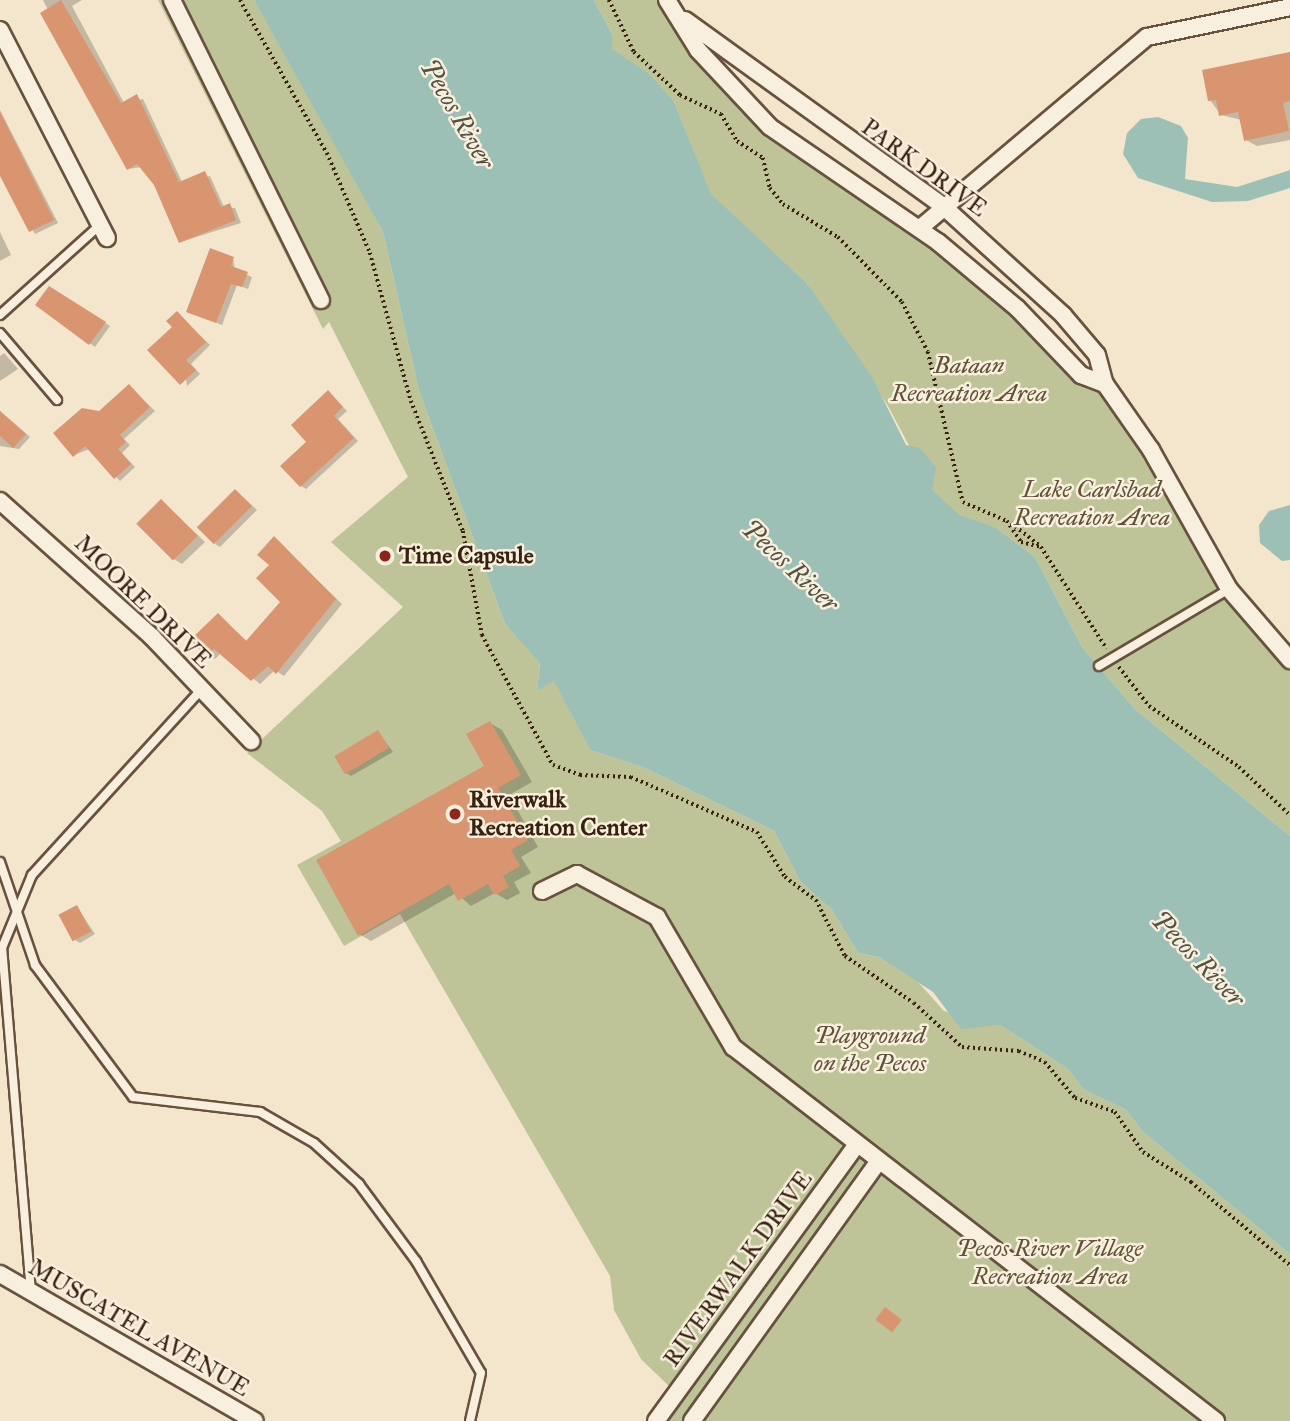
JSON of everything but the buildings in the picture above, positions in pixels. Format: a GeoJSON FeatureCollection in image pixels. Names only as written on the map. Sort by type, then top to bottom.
{"type":"FeatureCollection","features":[{"type":"Feature","properties":{"kind":"street"},"geometry":{"type":"LineString","coordinates":[[172,0],[321,300]]}},
{"type":"Feature","properties":{"kind":"street","name":"PARK DRIVE"},"geometry":{"type":"LineString","coordinates":[[667,0],[685,20],[944,207],[1063,315],[1097,355],[1105,384],[1152,450],[1229,589],[1290,660]]}},
{"type":"Feature","properties":{"kind":"street"},"geometry":{"type":"LineString","coordinates":[[920,228],[1147,37],[1290,6]]}},
{"type":"Feature","properties":{"kind":"street","name":"PARK DRIVE"},"geometry":{"type":"LineString","coordinates":[[685,20],[698,50],[770,127],[920,228],[1017,308],[1081,375],[1105,384]]}},
{"type":"Feature","properties":{"kind":"street"},"geometry":{"type":"LineString","coordinates":[[0,30],[104,231]]}},
{"type":"Feature","properties":{"kind":"street","name":"MOORE DRIVE"},"geometry":{"type":"LineString","coordinates":[[0,501],[98,586],[251,741]]}},
{"type":"Feature","properties":{"kind":"street"},"geometry":{"type":"LineString","coordinates":[[542,891],[577,874],[657,917],[733,1047],[1216,1421]]}},
{"type":"Feature","properties":{"kind":"street","name":"RIVERWALK DRIVE"},"geometry":{"type":"LineString","coordinates":[[656,1421],[857,1144]]}},
{"type":"Feature","properties":{"kind":"street","name":"RIVERWALK DRIVE"},"geometry":{"type":"LineString","coordinates":[[692,1421],[879,1161]]}},
{"type":"Feature","properties":{"kind":"street","name":"MUSCATEL AVENUE"},"geometry":{"type":"LineString","coordinates":[[0,1274],[254,1421]]}},
{"type":"Feature","properties":{"kind":"street"},"geometry":{"type":"LineString","coordinates":[[684,1383],[706,1401]]}},
{"type":"Feature","properties":{"kind":"lane"},"geometry":{"type":"LineString","coordinates":[[0,315],[104,231]]}},
{"type":"Feature","properties":{"kind":"lane"},"geometry":{"type":"LineString","coordinates":[[0,332],[57,400]]}},
{"type":"Feature","properties":{"kind":"lane"},"geometry":{"type":"LineString","coordinates":[[1099,666],[1229,589]]}},
{"type":"Feature","properties":{"kind":"lane"},"geometry":{"type":"LineString","coordinates":[[32,1292],[1,965],[15,913],[32,875],[201,690]]}},
{"type":"Feature","properties":{"kind":"lane"},"geometry":{"type":"LineString","coordinates":[[0,862],[15,913],[35,965],[133,1097],[260,1112],[314,1143],[359,1184],[416,1261],[481,1373],[470,1421]]}},
{"type":"Feature","properties":{"kind":"path"},"geometry":{"type":"LineString","coordinates":[[240,0],[332,163],[370,253],[411,401],[463,531],[482,635],[553,765],[580,775],[631,777],[757,832],[785,877],[816,900],[845,956],[914,1003],[962,1048],[1019,1051],[1045,1062],[1074,1098],[1115,1112],[1143,1152],[1191,1182],[1290,1265]]}},
{"type":"Feature","properties":{"kind":"path"},"geometry":{"type":"LineString","coordinates":[[609,0],[634,52],[680,95],[720,114],[737,141],[763,158],[770,188],[783,204],[838,237],[902,302],[928,352],[963,502],[1007,521],[1041,547],[1113,658],[1149,706],[1239,767],[1290,816]]}},
{"type":"Feature","properties":{"kind":"path"},"geometry":{"type":"LineString","coordinates":[[1007,521],[1021,542],[1041,547]]}},
{"type":"Feature","properties":{"kind":"green space","name":"Pecos River Village Recreation Area"},"geometry":{"type":"Polygon","coordinates":[[[158,0],[254,0],[332,137],[383,232],[419,391],[505,624],[540,662],[537,691],[554,680],[590,750],[645,768],[774,831],[800,881],[832,910],[858,953],[879,957],[918,982],[944,1011],[1000,1025],[1068,1069],[1083,1089],[1126,1110],[1142,1131],[1290,1254],[1290,1421],[656,1421],[676,1393],[641,1359],[614,1310],[610,1276],[400,914],[344,946],[297,865],[341,841],[322,811],[247,753],[403,607],[331,542],[408,477],[329,322],[323,329],[158,0]]]}},
{"type":"Feature","properties":{"kind":"green space"},"geometry":{"type":"Polygon","coordinates":[[[594,0],[667,0],[698,50],[770,127],[920,228],[1105,384],[1193,528],[1290,660],[1290,836],[1135,709],[1082,647],[1035,557],[995,527],[959,516],[932,489],[888,406],[807,283],[710,194],[674,102],[612,49],[612,34],[594,0]]]}},
{"type":"Feature","properties":{"kind":"water","name":"Pecos River"},"geometry":{"type":"Polygon","coordinates":[[[254,0],[594,0],[612,34],[612,49],[649,74],[674,102],[711,194],[807,283],[872,377],[906,445],[920,448],[936,467],[932,489],[959,515],[995,527],[1035,557],[1082,647],[1135,709],[1290,836],[1290,1254],[1142,1131],[1126,1110],[1083,1089],[1068,1069],[1000,1025],[961,1029],[933,992],[879,957],[858,953],[832,910],[800,881],[774,831],[645,768],[590,750],[554,681],[537,691],[540,663],[505,624],[419,391],[383,232],[254,0]]]}},
{"type":"Feature","properties":{"kind":"water"},"geometry":{"type":"Polygon","coordinates":[[[1158,117],[1181,126],[1188,138],[1185,179],[1237,187],[1290,170],[1290,188],[1248,201],[1212,202],[1138,178],[1123,154],[1127,133],[1141,119],[1158,117]]]}},
{"type":"Feature","properties":{"kind":"water"},"geometry":{"type":"Polygon","coordinates":[[[1290,505],[1290,560],[1282,561],[1260,543],[1259,525],[1269,511],[1290,505]]]}},
{"type":"Feature","properties":{"kind":"place","name":"Time Capsule"},"geometry":{"type":"Point","coordinates":[385,556]}},
{"type":"Feature","properties":{"kind":"place","name":"Riverwalk Recreation Center"},"geometry":{"type":"Point","coordinates":[455,814]}},
{"type":"Feature","properties":{"kind":"park label","name":"Bataan Recreation Area"},"geometry":{"type":"Point","coordinates":[969,380]}},
{"type":"Feature","properties":{"kind":"park label","name":"Lake Carlsbad Recreation Area"},"geometry":{"type":"Point","coordinates":[1092,504]}},
{"type":"Feature","properties":{"kind":"park label","name":"Playground on the Pecos"},"geometry":{"type":"Point","coordinates":[870,1050]}}]}
